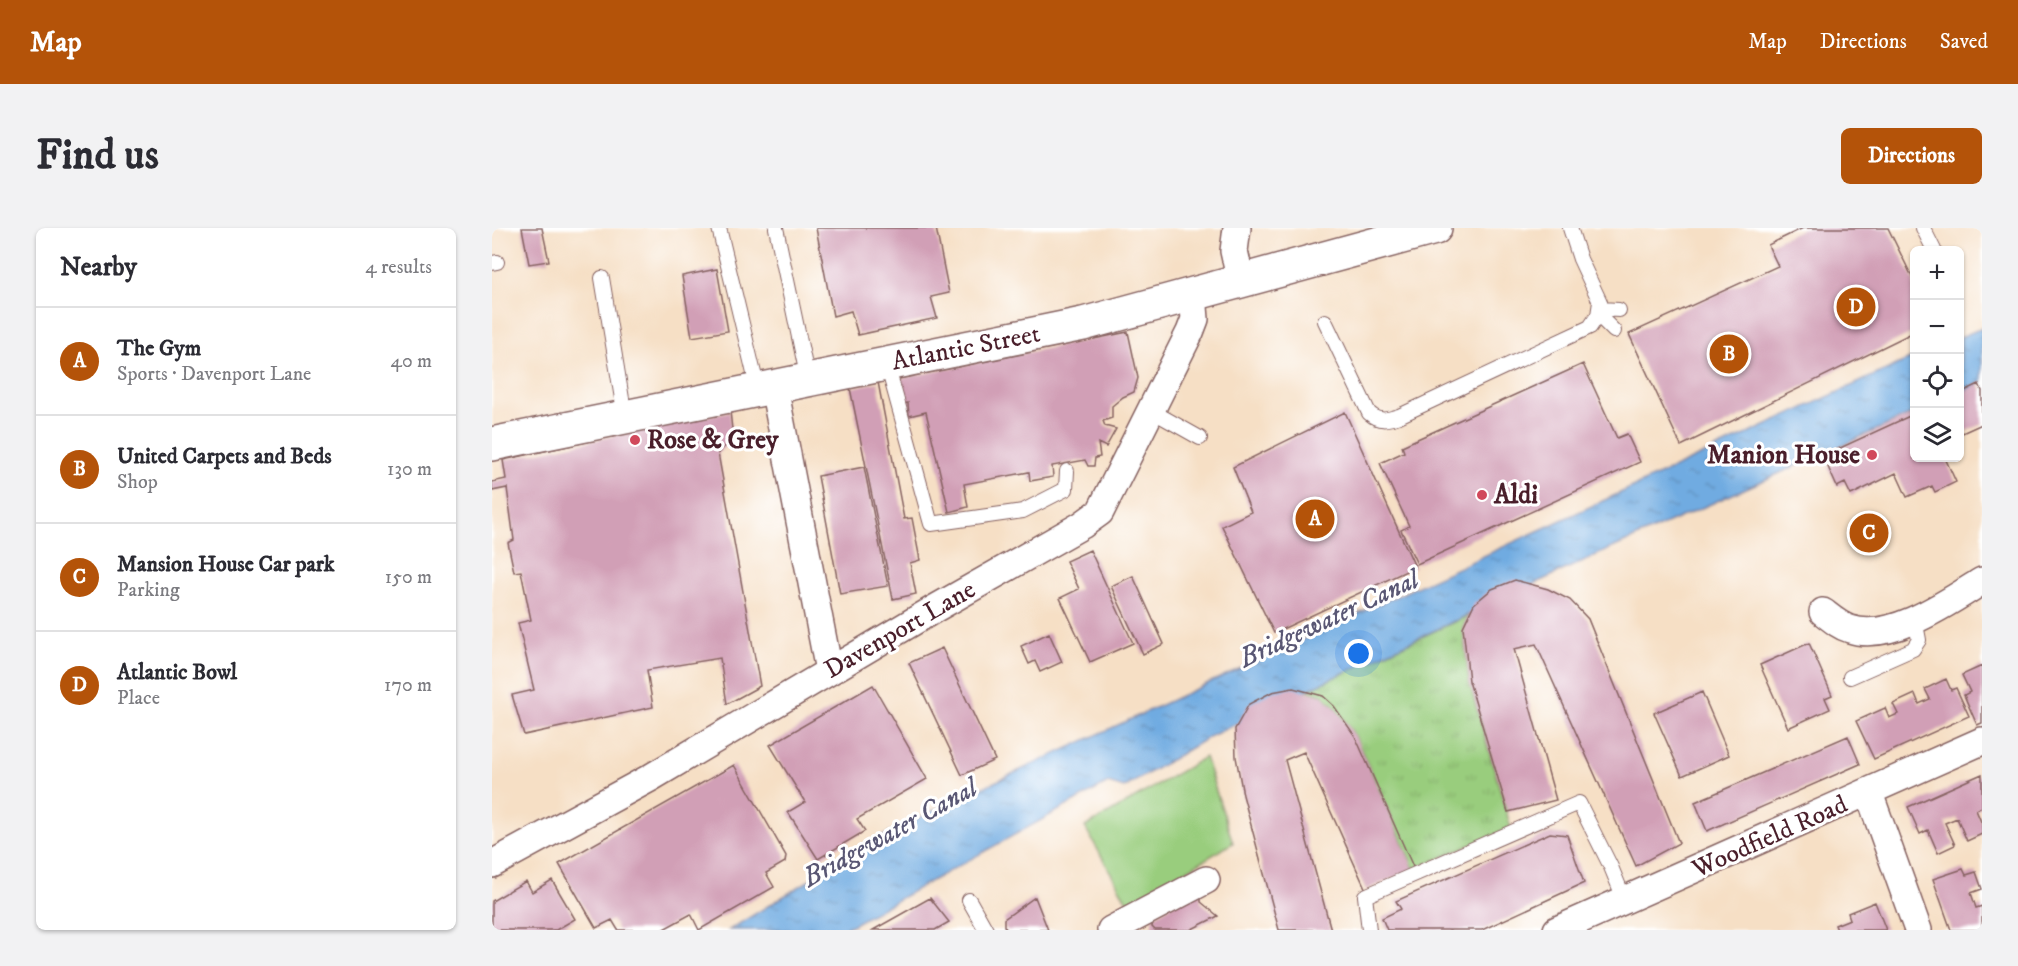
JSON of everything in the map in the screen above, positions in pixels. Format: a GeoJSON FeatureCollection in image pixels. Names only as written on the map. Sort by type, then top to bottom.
{"type":"FeatureCollection","features":[{"type":"Feature","properties":{"kind":"street"},"geometry":{"type":"LineString","coordinates":[[1238,228],[1234,251],[1241,282]]}},
{"type":"Feature","properties":{"kind":"street","name":"Atlantic Street"},"geometry":{"type":"LineString","coordinates":[[492,444],[1083,324],[1241,282],[1399,233],[1435,228]]}},
{"type":"Feature","properties":{"kind":"street","name":"Davenport Lane"},"geometry":{"type":"LineString","coordinates":[[492,864],[650,778],[936,608],[1082,525],[1100,512],[1192,325],[1195,308],[1193,295]]}},
{"type":"Feature","properties":{"kind":"street"},"geometry":{"type":"LineString","coordinates":[[766,389],[829,672]]}},
{"type":"Feature","properties":{"kind":"street"},"geometry":{"type":"LineString","coordinates":[[1823,612],[1840,625],[1862,632],[1881,631],[1932,613],[1982,581]]}},
{"type":"Feature","properties":{"kind":"street","name":"Woodfield Road"},"geometry":{"type":"LineString","coordinates":[[1557,930],[1982,741]]}},
{"type":"Feature","properties":{"kind":"street"},"geometry":{"type":"LineString","coordinates":[[1869,793],[1918,930]]}},
{"type":"Feature","properties":{"kind":"street"},"geometry":{"type":"LineString","coordinates":[[1111,930],[1206,880]]}},
{"type":"Feature","properties":{"kind":"lane"},"geometry":{"type":"LineString","coordinates":[[719,228],[766,389]]}},
{"type":"Feature","properties":{"kind":"lane"},"geometry":{"type":"LineString","coordinates":[[776,228],[808,380]]}},
{"type":"Feature","properties":{"kind":"lane"},"geometry":{"type":"LineString","coordinates":[[1325,321],[1369,413],[1383,420],[1399,416],[1590,327],[1599,312],[1600,302],[1580,259],[1570,228]]}},
{"type":"Feature","properties":{"kind":"lane"},"geometry":{"type":"LineString","coordinates":[[1923,228],[1932,246]]}},
{"type":"Feature","properties":{"kind":"lane"},"geometry":{"type":"LineString","coordinates":[[602,278],[625,417]]}},
{"type":"Feature","properties":{"kind":"lane"},"geometry":{"type":"LineString","coordinates":[[1599,312],[1619,310]]}},
{"type":"Feature","properties":{"kind":"lane"},"geometry":{"type":"LineString","coordinates":[[1599,312],[1614,331]]}},
{"type":"Feature","properties":{"kind":"lane"},"geometry":{"type":"LineString","coordinates":[[887,364],[931,524],[1023,511],[1066,489],[1067,471]]}},
{"type":"Feature","properties":{"kind":"lane"},"geometry":{"type":"LineString","coordinates":[[1150,410],[1200,438]]}},
{"type":"Feature","properties":{"kind":"lane"},"geometry":{"type":"LineString","coordinates":[[1850,677],[1913,649],[1920,640],[1915,619]]}},
{"type":"Feature","properties":{"kind":"lane"},"geometry":{"type":"LineString","coordinates":[[1369,930],[1365,896],[1579,803],[1625,901]]}},
{"type":"Feature","properties":{"kind":"lane"},"geometry":{"type":"LineString","coordinates":[[969,900],[986,930]]}},
{"type":"Feature","properties":{"kind":"green space"},"geometry":{"type":"Polygon","coordinates":[[[1469,615],[1463,627],[1469,681],[1511,828],[1414,869],[1355,736],[1334,706],[1323,696],[1307,690],[1469,615]]]}},
{"type":"Feature","properties":{"kind":"green space"},"geometry":{"type":"Polygon","coordinates":[[[1205,757],[1233,843],[1129,905],[1085,827],[1205,757]]]}},
{"type":"Feature","properties":{"kind":"water"},"geometry":{"type":"Polygon","coordinates":[[[1982,328],[1982,382],[1964,391],[1964,354],[1964,335],[1982,328]]]}},
{"type":"Feature","properties":{"kind":"water","name":"Bridgewater Canal"},"geometry":{"type":"Polygon","coordinates":[[[1910,359],[1910,415],[1581,562],[1307,690],[1209,737],[1124,788],[1108,783],[843,930],[729,930],[868,844],[934,810],[1910,359]]]}},
{"type":"Feature","properties":{"kind":"building"},"geometry":{"type":"Polygon","coordinates":[[[522,228],[542,228],[549,261],[529,264],[522,228]]]}},
{"type":"Feature","properties":{"kind":"building"},"geometry":{"type":"Polygon","coordinates":[[[816,228],[936,228],[949,293],[931,297],[937,318],[858,335],[851,311],[833,316],[816,228]]]}},
{"type":"Feature","properties":{"kind":"building"},"geometry":{"type":"Polygon","coordinates":[[[1803,228],[1888,228],[1910,273],[1910,334],[1681,446],[1629,334],[1778,266],[1768,245],[1803,228]]]}},
{"type":"Feature","properties":{"kind":"building"},"geometry":{"type":"Polygon","coordinates":[[[717,269],[728,331],[692,337],[682,276],[717,269]]]}},
{"type":"Feature","properties":{"kind":"building"},"geometry":{"type":"Polygon","coordinates":[[[1128,332],[1138,378],[1134,392],[1112,406],[1112,418],[1103,421],[1105,426],[1116,429],[1106,447],[1098,443],[1100,457],[1095,458],[1094,466],[1088,466],[1085,460],[1052,466],[1053,477],[1030,481],[1029,472],[964,484],[968,507],[949,512],[926,412],[909,416],[908,403],[903,404],[897,379],[1128,332]]]}},
{"type":"Feature","properties":{"kind":"building","name":"Aldi"},"geometry":{"type":"Polygon","coordinates":[[[1583,364],[1617,438],[1627,434],[1640,462],[1417,564],[1401,530],[1409,526],[1380,463],[1404,452],[1402,446],[1583,364]]]}},
{"type":"Feature","properties":{"kind":"building"},"geometry":{"type":"Polygon","coordinates":[[[878,382],[904,519],[912,518],[920,560],[910,563],[916,594],[893,599],[850,388],[878,382]]]}},
{"type":"Feature","properties":{"kind":"building"},"geometry":{"type":"Polygon","coordinates":[[[1979,384],[1982,391],[1982,424],[1964,432],[1964,408],[1964,391],[1979,384]]]}},
{"type":"Feature","properties":{"kind":"building"},"geometry":{"type":"Polygon","coordinates":[[[730,411],[733,439],[718,453],[760,686],[727,704],[720,658],[647,670],[653,707],[524,735],[512,695],[534,690],[518,623],[531,620],[521,571],[514,572],[508,543],[514,540],[507,488],[492,491],[492,482],[506,479],[503,460],[730,411]]]}},
{"type":"Feature","properties":{"kind":"building"},"geometry":{"type":"Polygon","coordinates":[[[1345,412],[1415,567],[1274,633],[1222,526],[1251,512],[1233,467],[1345,412]]]}},
{"type":"Feature","properties":{"kind":"building","name":"Manion House"},"geometry":{"type":"Polygon","coordinates":[[[1910,416],[1910,462],[1947,462],[1956,482],[1935,492],[1932,486],[1907,497],[1896,473],[1851,495],[1845,483],[1837,487],[1828,467],[1834,464],[1829,453],[1910,416]]]}},
{"type":"Feature","properties":{"kind":"building"},"geometry":{"type":"Polygon","coordinates":[[[864,467],[888,586],[840,594],[818,476],[864,467]]]}},
{"type":"Feature","properties":{"kind":"building"},"geometry":{"type":"Polygon","coordinates":[[[1090,550],[1133,643],[1090,662],[1060,598],[1079,589],[1066,561],[1090,550]]]}},
{"type":"Feature","properties":{"kind":"building"},"geometry":{"type":"Polygon","coordinates":[[[1133,576],[1164,644],[1143,654],[1111,586],[1133,576]]]}},
{"type":"Feature","properties":{"kind":"building"},"geometry":{"type":"Polygon","coordinates":[[[1515,580],[1548,589],[1570,600],[1588,619],[1679,843],[1636,866],[1536,644],[1514,649],[1556,800],[1508,812],[1469,681],[1463,627],[1474,604],[1492,589],[1515,580]]]}},
{"type":"Feature","properties":{"kind":"building"},"geometry":{"type":"Polygon","coordinates":[[[1049,633],[1062,662],[1040,672],[1035,661],[1029,664],[1021,646],[1049,633]]]}},
{"type":"Feature","properties":{"kind":"building"},"geometry":{"type":"Polygon","coordinates":[[[1809,643],[1832,695],[1825,698],[1830,709],[1788,728],[1760,665],[1809,643]]]}},
{"type":"Feature","properties":{"kind":"building"},"geometry":{"type":"Polygon","coordinates":[[[942,648],[995,760],[962,775],[909,663],[942,648]]]}},
{"type":"Feature","properties":{"kind":"building"},"geometry":{"type":"Polygon","coordinates":[[[1982,666],[1982,723],[1977,725],[1964,695],[1970,692],[1962,675],[1982,666]]]}},
{"type":"Feature","properties":{"kind":"building"},"geometry":{"type":"Polygon","coordinates":[[[1946,679],[1951,690],[1956,688],[1969,716],[1874,759],[1856,721],[1885,708],[1889,718],[1898,714],[1893,704],[1915,694],[1919,704],[1930,699],[1925,689],[1946,679]]]}},
{"type":"Feature","properties":{"kind":"building"},"geometry":{"type":"Polygon","coordinates":[[[873,685],[927,779],[857,819],[865,831],[818,859],[788,812],[805,802],[770,745],[873,685]]]}},
{"type":"Feature","properties":{"kind":"building"},"geometry":{"type":"Polygon","coordinates":[[[1293,688],[1323,696],[1334,706],[1355,736],[1414,869],[1366,890],[1304,752],[1285,760],[1331,930],[1279,930],[1243,795],[1236,757],[1235,729],[1249,704],[1272,692],[1293,688]]]}},
{"type":"Feature","properties":{"kind":"building"},"geometry":{"type":"Polygon","coordinates":[[[1702,692],[1729,755],[1682,776],[1654,713],[1702,692]]]}},
{"type":"Feature","properties":{"kind":"building"},"geometry":{"type":"Polygon","coordinates":[[[1848,736],[1860,764],[1707,831],[1695,802],[1848,736]]]}},
{"type":"Feature","properties":{"kind":"building"},"geometry":{"type":"Polygon","coordinates":[[[734,765],[786,856],[785,862],[766,873],[774,887],[699,930],[691,914],[662,930],[618,930],[612,920],[596,928],[559,864],[734,765]]]}},
{"type":"Feature","properties":{"kind":"building"},"geometry":{"type":"Polygon","coordinates":[[[1982,774],[1982,807],[1976,810],[1982,824],[1982,834],[1967,841],[1957,818],[1945,823],[1955,845],[1938,853],[1928,830],[1920,834],[1908,807],[1982,774]]]}},
{"type":"Feature","properties":{"kind":"building"},"geometry":{"type":"Polygon","coordinates":[[[1550,833],[1567,835],[1584,883],[1482,930],[1387,930],[1382,918],[1401,909],[1396,901],[1550,833]]]}},
{"type":"Feature","properties":{"kind":"building"},"geometry":{"type":"Polygon","coordinates":[[[1963,869],[1966,875],[1976,872],[1982,889],[1971,893],[1976,908],[1982,906],[1982,930],[1951,930],[1933,879],[1963,869]]]}},
{"type":"Feature","properties":{"kind":"building"},"geometry":{"type":"Polygon","coordinates":[[[552,880],[575,919],[556,930],[492,930],[492,901],[526,881],[532,892],[552,880]]]}},
{"type":"Feature","properties":{"kind":"building"},"geometry":{"type":"Polygon","coordinates":[[[1201,886],[1201,902],[1218,916],[1190,930],[1155,930],[1152,927],[1153,917],[1201,886]]]}},
{"type":"Feature","properties":{"kind":"building"},"geometry":{"type":"Polygon","coordinates":[[[1035,897],[1048,930],[1007,930],[1004,926],[1004,919],[1035,897]]]}},
{"type":"Feature","properties":{"kind":"building"},"geometry":{"type":"Polygon","coordinates":[[[930,898],[949,922],[935,930],[873,930],[930,898]]]}},
{"type":"Feature","properties":{"kind":"building"},"geometry":{"type":"Polygon","coordinates":[[[1875,902],[1886,930],[1837,930],[1835,925],[1850,919],[1848,913],[1875,902]]]}},
{"type":"Feature","properties":{"kind":"place","name":"Atlantic Bowl"},"geometry":{"type":"Point","coordinates":[1856,307]}},
{"type":"Feature","properties":{"kind":"place","name":"United Carpets and Beds"},"geometry":{"type":"Point","coordinates":[1729,354]}},
{"type":"Feature","properties":{"kind":"place","name":"Rose & Grey"},"geometry":{"type":"Point","coordinates":[635,440]}},
{"type":"Feature","properties":{"kind":"place","name":"Manion House"},"geometry":{"type":"Point","coordinates":[1872,455]}},
{"type":"Feature","properties":{"kind":"place","name":"Aldi"},"geometry":{"type":"Point","coordinates":[1482,495]}},
{"type":"Feature","properties":{"kind":"place","name":"The Gym"},"geometry":{"type":"Point","coordinates":[1315,519]}},
{"type":"Feature","properties":{"kind":"place","name":"Mansion House Car park"},"geometry":{"type":"Point","coordinates":[1869,533]}}]}
